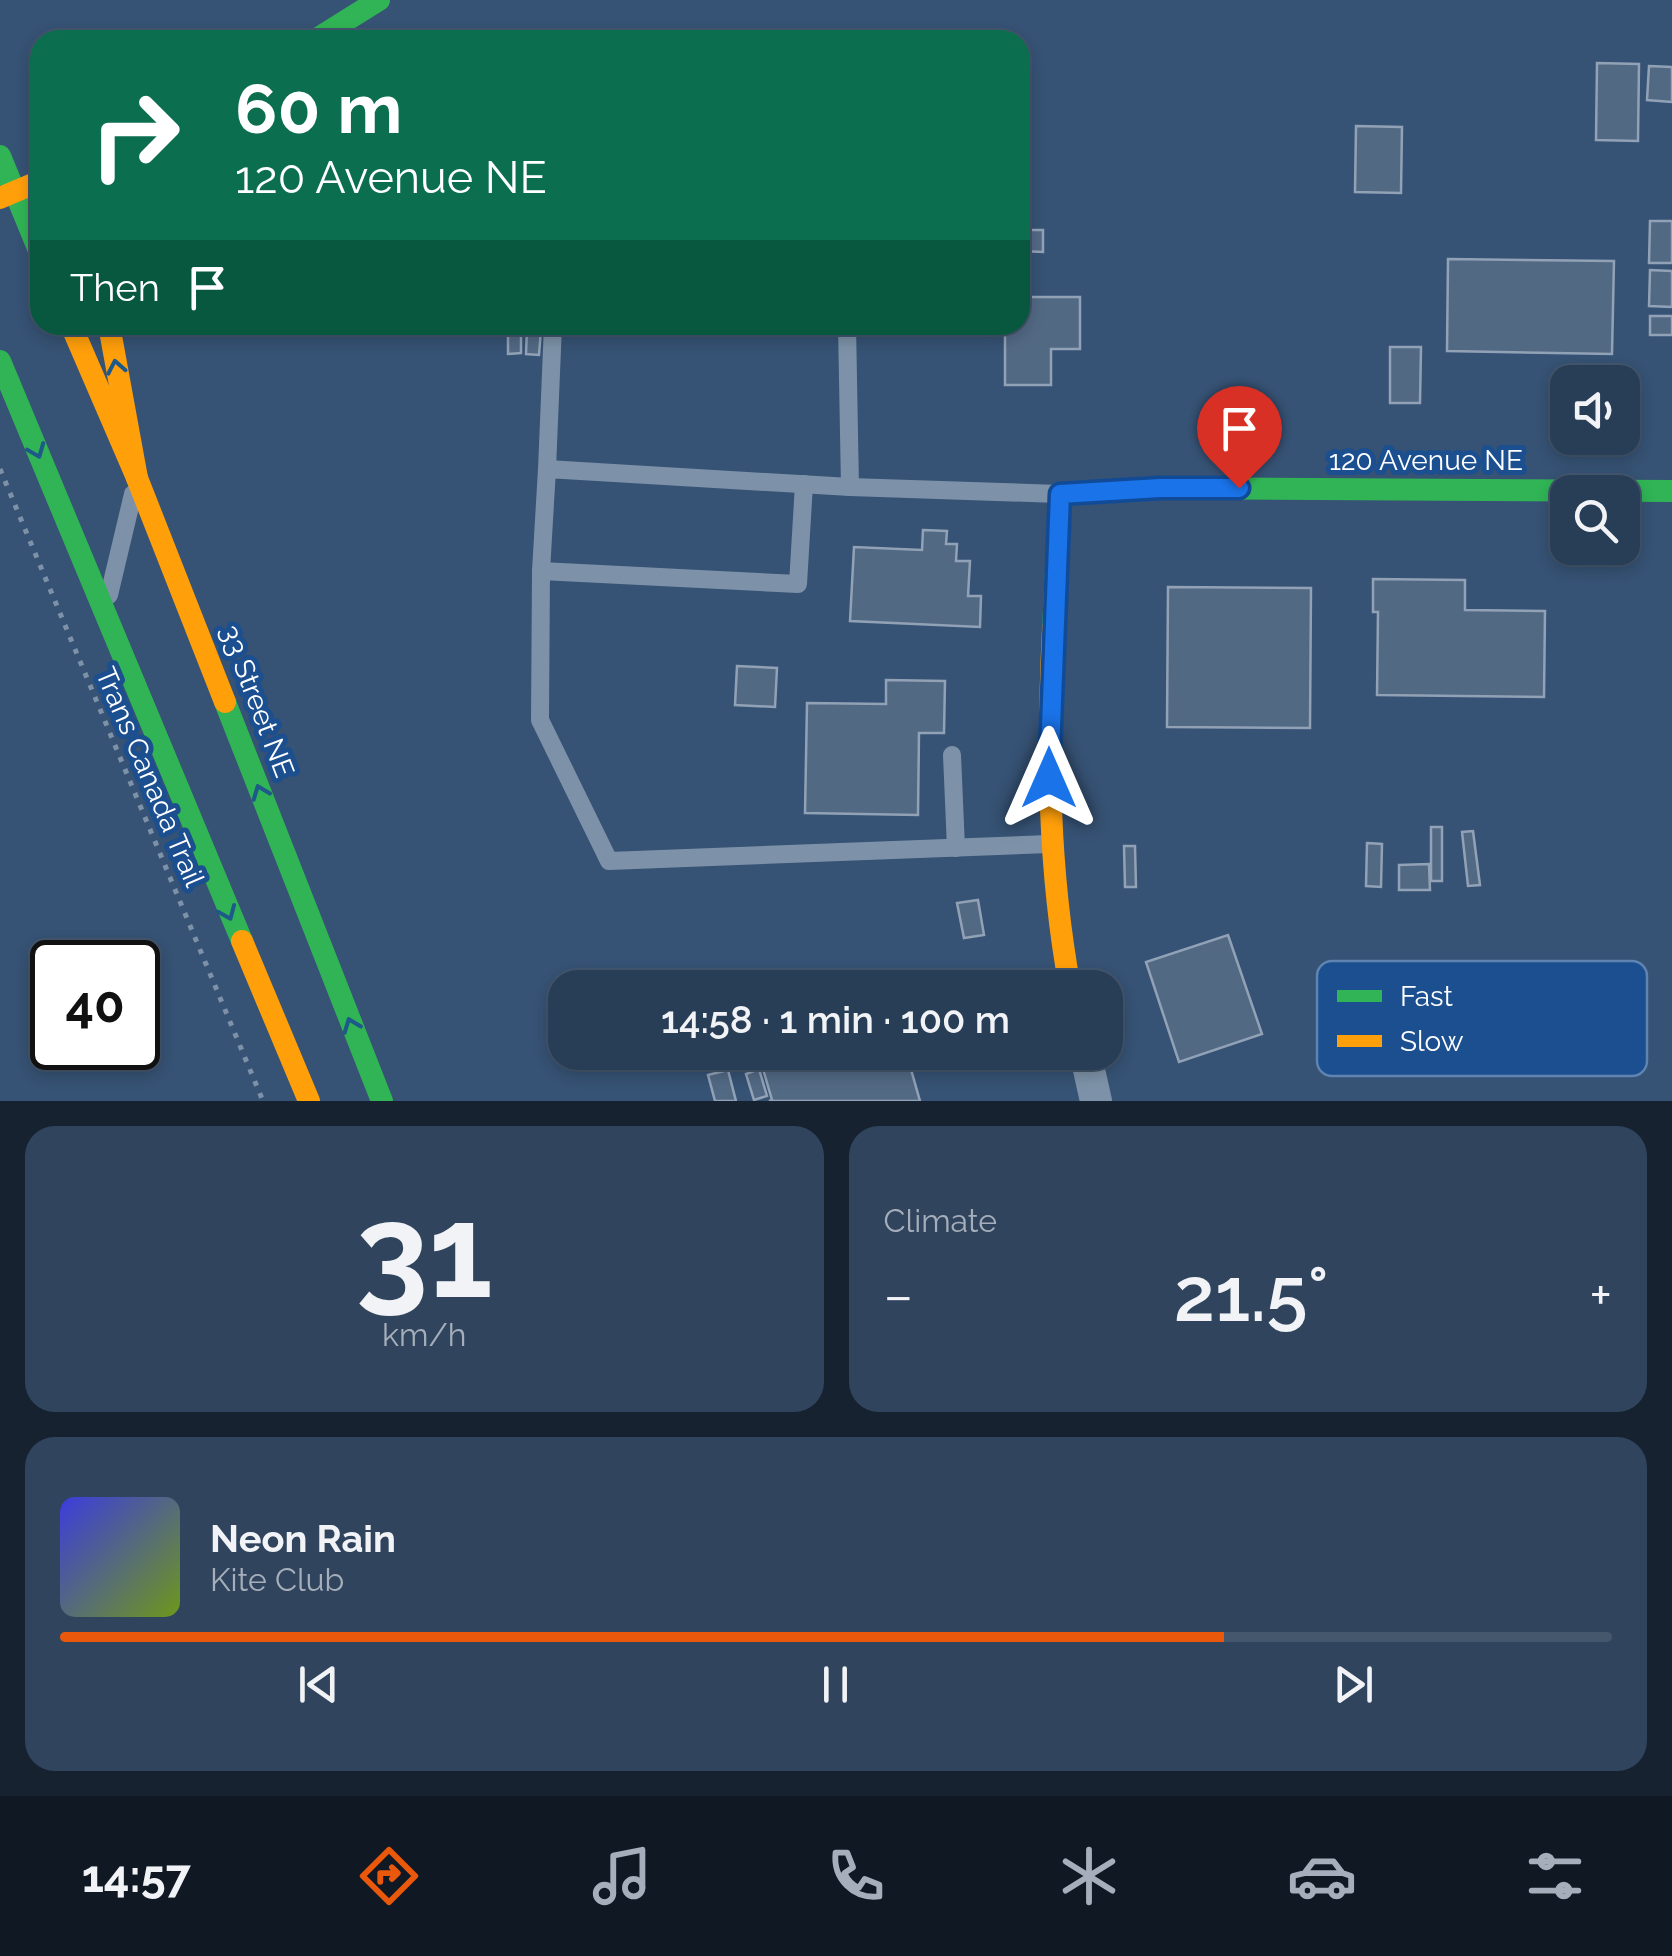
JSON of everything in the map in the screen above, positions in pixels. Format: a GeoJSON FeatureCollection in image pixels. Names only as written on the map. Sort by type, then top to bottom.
{"type":"FeatureCollection","features":[{"type":"Feature","properties":{"kind":"main road"},"geometry":{"type":"LineString","coordinates":[[331,30],[379,0]]}},
{"type":"Feature","properties":{"kind":"main road"},"geometry":{"type":"LineString","coordinates":[[0,156],[7,195],[30,235]]}},
{"type":"Feature","properties":{"kind":"main road","name":"33 Street NE"},"geometry":{"type":"LineString","coordinates":[[75,335],[137,478],[382,1101]]}},
{"type":"Feature","properties":{"kind":"main road"},"geometry":{"type":"LineString","coordinates":[[111,335],[137,478]]}},
{"type":"Feature","properties":{"kind":"main road"},"geometry":{"type":"LineString","coordinates":[[0,360],[309,1101]]}},
{"type":"Feature","properties":{"kind":"main road","name":"120 Avenue NE"},"geometry":{"type":"LineString","coordinates":[[1060,494],[1160,488],[1672,491]]}},
{"type":"Feature","properties":{"kind":"main road"},"geometry":{"type":"LineString","coordinates":[[1060,494],[1050,713],[1049,844],[1067,970]]}},
{"type":"Feature","properties":{"kind":"street"},"geometry":{"type":"LineString","coordinates":[[1089,1070],[1096,1101]]}},
{"type":"Feature","properties":{"kind":"lane"},"geometry":{"type":"LineString","coordinates":[[553,335],[541,571],[540,720],[608,861],[1049,844]]}},
{"type":"Feature","properties":{"kind":"lane"},"geometry":{"type":"LineString","coordinates":[[847,335],[850,486]]}},
{"type":"Feature","properties":{"kind":"lane"},"geometry":{"type":"LineString","coordinates":[[547,469],[1060,494]]}},
{"type":"Feature","properties":{"kind":"lane"},"geometry":{"type":"LineString","coordinates":[[104,615],[137,478]]}},
{"type":"Feature","properties":{"kind":"lane"},"geometry":{"type":"LineString","coordinates":[[541,571],[798,584],[804,484]]}},
{"type":"Feature","properties":{"kind":"lane"},"geometry":{"type":"LineString","coordinates":[[952,755],[956,848]]}},
{"type":"Feature","properties":{"kind":"path","name":"Trans Canada Trail"},"geometry":{"type":"LineString","coordinates":[[0,469],[263,1101]]}},
{"type":"Feature","properties":{"kind":"building"},"geometry":{"type":"Polygon","coordinates":[[[1597,63],[1639,64],[1638,141],[1596,140],[1597,63]]]}},
{"type":"Feature","properties":{"kind":"building"},"geometry":{"type":"Polygon","coordinates":[[[1649,66],[1672,67],[1672,102],[1647,100],[1649,66]]]}},
{"type":"Feature","properties":{"kind":"building"},"geometry":{"type":"Polygon","coordinates":[[[1356,126],[1402,127],[1401,193],[1355,192],[1356,126]]]}},
{"type":"Feature","properties":{"kind":"building"},"geometry":{"type":"Polygon","coordinates":[[[1650,221],[1672,221],[1672,263],[1649,263],[1650,221]]]}},
{"type":"Feature","properties":{"kind":"building"},"geometry":{"type":"Polygon","coordinates":[[[1030,230],[1043,230],[1043,252],[1030,251],[1030,230]]]}},
{"type":"Feature","properties":{"kind":"building"},"geometry":{"type":"Polygon","coordinates":[[[1448,259],[1614,261],[1612,354],[1447,351],[1448,259]]]}},
{"type":"Feature","properties":{"kind":"building"},"geometry":{"type":"Polygon","coordinates":[[[1650,270],[1672,271],[1672,307],[1649,306],[1650,270]]]}},
{"type":"Feature","properties":{"kind":"building"},"geometry":{"type":"Polygon","coordinates":[[[1030,297],[1080,297],[1080,349],[1051,349],[1051,385],[1005,385],[1005,335],[1030,335],[1030,297]]]}},
{"type":"Feature","properties":{"kind":"building"},"geometry":{"type":"Polygon","coordinates":[[[1650,316],[1672,316],[1672,335],[1650,335],[1650,316]]]}},
{"type":"Feature","properties":{"kind":"building"},"geometry":{"type":"Polygon","coordinates":[[[508,335],[521,335],[521,353],[508,354],[508,335]]]}},
{"type":"Feature","properties":{"kind":"building"},"geometry":{"type":"Polygon","coordinates":[[[527,335],[541,335],[539,355],[526,354],[527,335]]]}},
{"type":"Feature","properties":{"kind":"building"},"geometry":{"type":"Polygon","coordinates":[[[1390,347],[1421,347],[1420,403],[1390,403],[1390,347]]]}},
{"type":"Feature","properties":{"kind":"building"},"geometry":{"type":"Polygon","coordinates":[[[923,530],[947,531],[946,544],[957,544],[956,561],[970,561],[968,596],[981,596],[980,627],[850,621],[854,547],[922,550],[923,530]]]}},
{"type":"Feature","properties":{"kind":"building"},"geometry":{"type":"Polygon","coordinates":[[[1373,579],[1465,580],[1465,610],[1545,611],[1544,697],[1377,695],[1378,612],[1373,612],[1373,579]]]}},
{"type":"Feature","properties":{"kind":"building"},"geometry":{"type":"Polygon","coordinates":[[[1168,587],[1311,588],[1310,728],[1167,727],[1168,587]]]}},
{"type":"Feature","properties":{"kind":"building"},"geometry":{"type":"Polygon","coordinates":[[[737,666],[777,668],[775,707],[735,705],[737,666]]]}},
{"type":"Feature","properties":{"kind":"building"},"geometry":{"type":"Polygon","coordinates":[[[886,680],[945,681],[944,733],[919,733],[918,815],[805,813],[807,703],[886,704],[886,680]]]}},
{"type":"Feature","properties":{"kind":"building"},"geometry":{"type":"Polygon","coordinates":[[[1431,827],[1442,827],[1442,881],[1431,881],[1431,827]]]}},
{"type":"Feature","properties":{"kind":"building"},"geometry":{"type":"Polygon","coordinates":[[[1473,831],[1480,885],[1468,886],[1462,832],[1473,831]]]}},
{"type":"Feature","properties":{"kind":"building"},"geometry":{"type":"Polygon","coordinates":[[[1367,843],[1382,844],[1381,887],[1366,886],[1367,843]]]}},
{"type":"Feature","properties":{"kind":"building"},"geometry":{"type":"Polygon","coordinates":[[[1124,846],[1135,846],[1136,887],[1125,887],[1124,846]]]}},
{"type":"Feature","properties":{"kind":"building"},"geometry":{"type":"Polygon","coordinates":[[[1429,864],[1430,890],[1399,890],[1399,865],[1429,864]]]}},
{"type":"Feature","properties":{"kind":"building"},"geometry":{"type":"Polygon","coordinates":[[[978,900],[984,935],[964,938],[957,903],[978,900]]]}},
{"type":"Feature","properties":{"kind":"building"},"geometry":{"type":"Polygon","coordinates":[[[1228,935],[1262,1034],[1179,1062],[1146,962],[1228,935]]]}},
{"type":"Feature","properties":{"kind":"building"},"geometry":{"type":"Polygon","coordinates":[[[728,1070],[736,1101],[715,1101],[708,1075],[728,1070]]]}},
{"type":"Feature","properties":{"kind":"building"},"geometry":{"type":"Polygon","coordinates":[[[759,1070],[767,1096],[754,1100],[746,1074],[759,1070]]]}},
{"type":"Feature","properties":{"kind":"building"},"geometry":{"type":"Polygon","coordinates":[[[763,1070],[911,1070],[920,1101],[769,1101],[772,1100],[763,1070]]]}},
{"type":"Feature","properties":{"kind":"traffic: fast"},"geometry":{"type":"LineString","coordinates":[[331,30],[379,0]]}},
{"type":"Feature","properties":{"kind":"traffic: fast"},"geometry":{"type":"LineString","coordinates":[[0,156],[30,229]]}},
{"type":"Feature","properties":{"kind":"traffic: fast"},"geometry":{"type":"LineString","coordinates":[[0,361],[242,941]]}},
{"type":"Feature","properties":{"kind":"traffic: fast"},"geometry":{"type":"LineString","coordinates":[[1053,628],[1060,494],[1160,488],[1672,491]]}},
{"type":"Feature","properties":{"kind":"traffic: fast"},"geometry":{"type":"LineString","coordinates":[[225,702],[382,1101]]}},
{"type":"Feature","properties":{"kind":"traffic: slow"},"geometry":{"type":"LineString","coordinates":[[0,198],[30,185]]}},
{"type":"Feature","properties":{"kind":"traffic: slow"},"geometry":{"type":"LineString","coordinates":[[75,335],[137,478],[225,702]]}},
{"type":"Feature","properties":{"kind":"traffic: slow"},"geometry":{"type":"LineString","coordinates":[[111,335],[137,478]]}},
{"type":"Feature","properties":{"kind":"traffic: slow"},"geometry":{"type":"LineString","coordinates":[[1053,628],[1051,809],[1067,970]]}},
{"type":"Feature","properties":{"kind":"traffic: slow"},"geometry":{"type":"LineString","coordinates":[[242,941],[309,1101]]}},
{"type":"Feature","properties":{"kind":"route"},"geometry":{"type":"LineString","coordinates":[[1049,778],[1060,494],[1239,488]]}}]}
